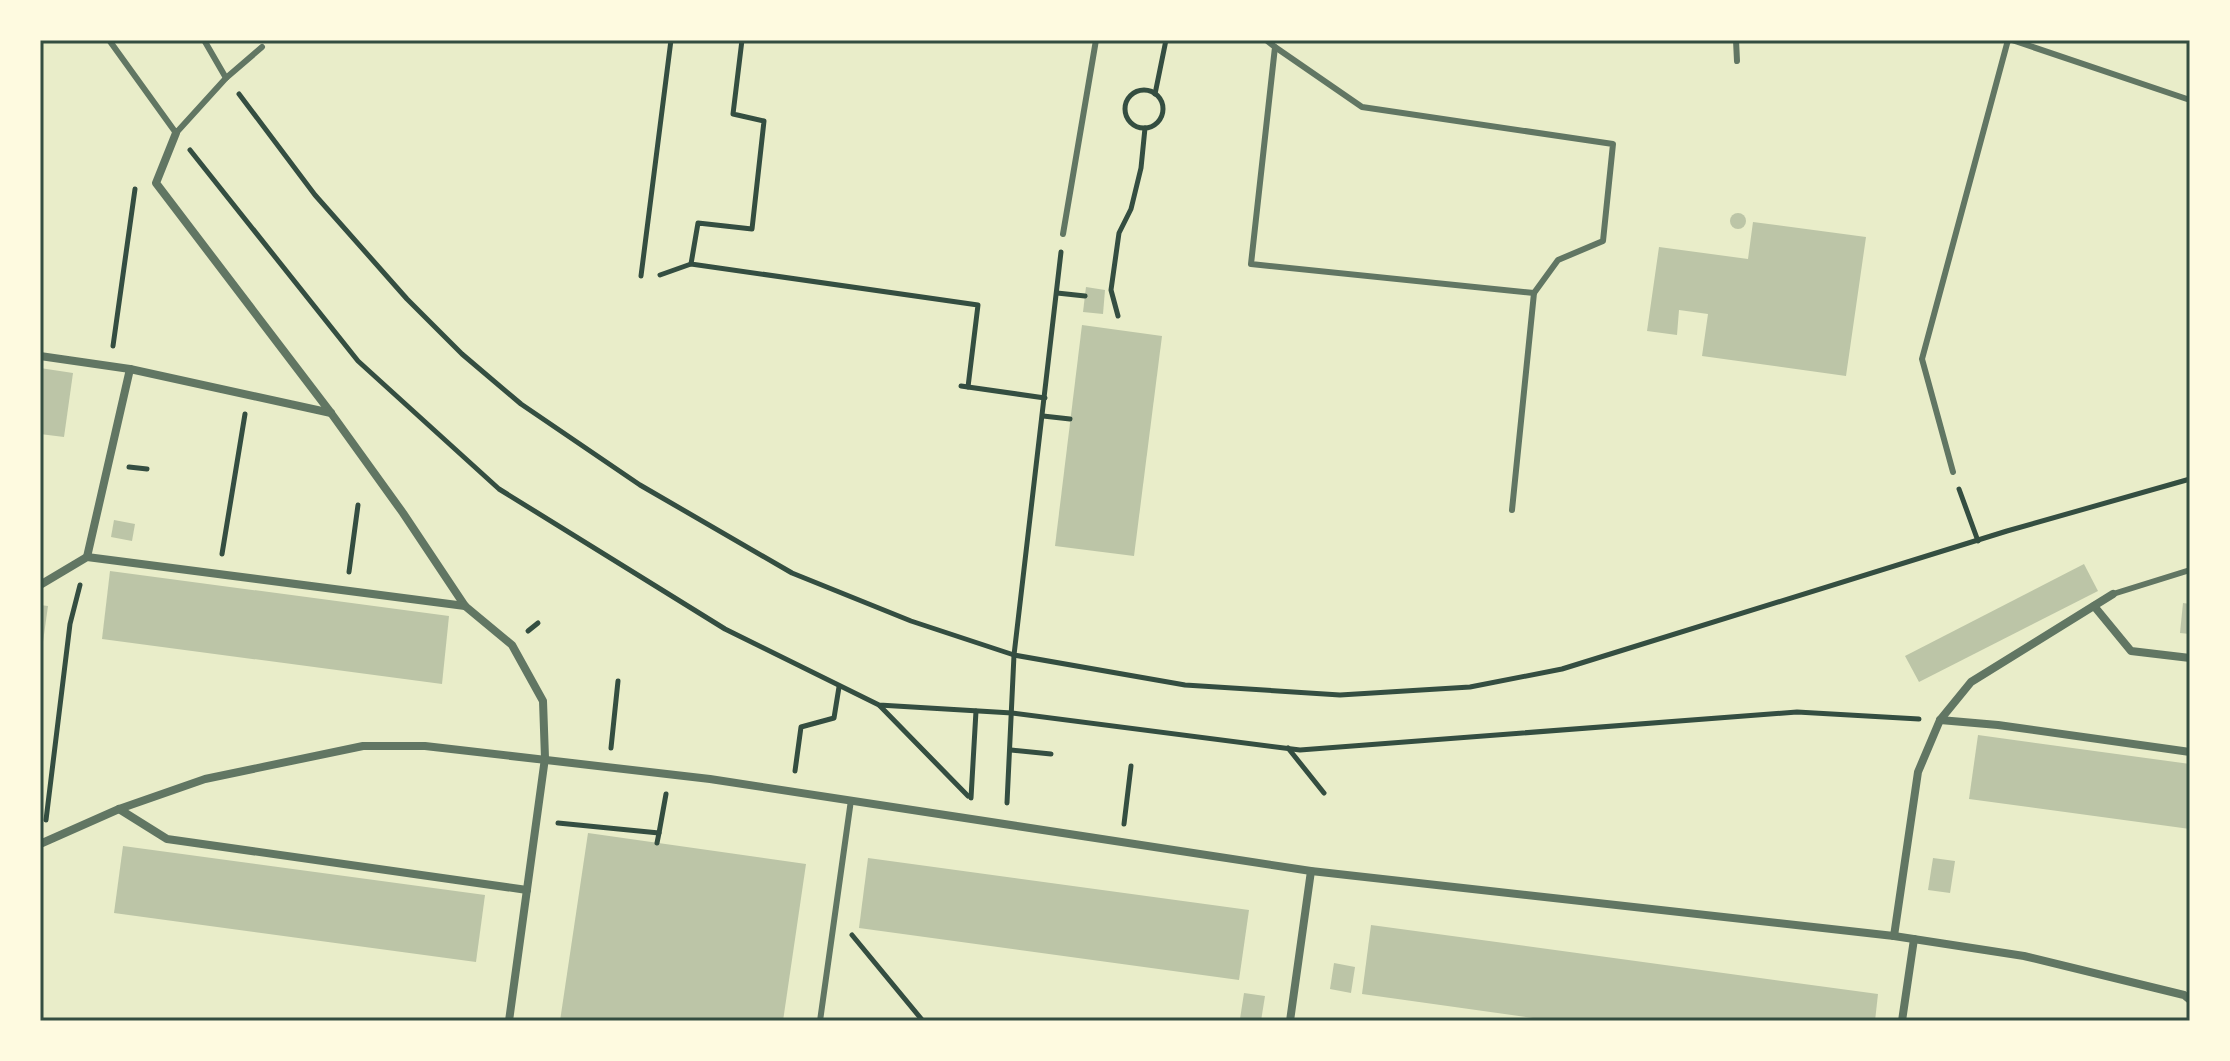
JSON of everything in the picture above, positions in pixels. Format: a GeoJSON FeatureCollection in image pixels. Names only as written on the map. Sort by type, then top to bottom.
{"type":"FeatureCollection","features":[{"type":"Feature","properties":{"kind":"street"},"geometry":{"type":"LineString","coordinates":[[176,133],[156,183],[331,413],[465,606],[512,645],[543,701],[545,758],[509,1021]]}},
{"type":"Feature","properties":{"kind":"street"},"geometry":{"type":"LineString","coordinates":[[40,356],[130,369],[331,413]]}},
{"type":"Feature","properties":{"kind":"street"},"geometry":{"type":"LineString","coordinates":[[87,557],[130,369]]}},
{"type":"Feature","properties":{"kind":"street"},"geometry":{"type":"LineString","coordinates":[[40,585],[87,557],[465,606]]}},
{"type":"Feature","properties":{"kind":"street"},"geometry":{"type":"LineString","coordinates":[[1894,936],[1918,772],[1940,720],[1971,682],[2113,594]]}},
{"type":"Feature","properties":{"kind":"street"},"geometry":{"type":"LineString","coordinates":[[2094,606],[2131,651],[2190,658]]}},
{"type":"Feature","properties":{"kind":"street"},"geometry":{"type":"LineString","coordinates":[[1940,720],[1998,725],[2190,752]]}},
{"type":"Feature","properties":{"kind":"street"},"geometry":{"type":"LineString","coordinates":[[42,843],[119,809],[205,779],[363,746],[425,746],[669,774],[1311,871],[1894,936],[2024,956],[2140,983],[2184,995],[2190,1000]]}},
{"type":"Feature","properties":{"kind":"street"},"geometry":{"type":"LineString","coordinates":[[119,809],[167,839],[527,890]]}},
{"type":"Feature","properties":{"kind":"street"},"geometry":{"type":"LineString","coordinates":[[1290,1021],[1311,871]]}},
{"type":"Feature","properties":{"kind":"street"},"geometry":{"type":"LineString","coordinates":[[1902,1021],[1914,939]]}},
{"type":"Feature","properties":{"kind":"lane"},"geometry":{"type":"LineString","coordinates":[[109,40],[176,133],[226,78],[262,47]]}},
{"type":"Feature","properties":{"kind":"lane"},"geometry":{"type":"LineString","coordinates":[[204,40],[226,78]]}},
{"type":"Feature","properties":{"kind":"lane"},"geometry":{"type":"LineString","coordinates":[[1063,234],[1096,40]]}},
{"type":"Feature","properties":{"kind":"lane"},"geometry":{"type":"LineString","coordinates":[[1266,40],[1362,107],[1613,144],[1603,241],[1558,260],[1534,293],[1512,510]]}},
{"type":"Feature","properties":{"kind":"lane"},"geometry":{"type":"LineString","coordinates":[[1953,472],[1922,359],[2010,40],[2190,100]]}},
{"type":"Feature","properties":{"kind":"lane"},"geometry":{"type":"LineString","coordinates":[[1737,42],[1737,61]]}},
{"type":"Feature","properties":{"kind":"lane"},"geometry":{"type":"LineString","coordinates":[[1275,47],[1251,264],[1534,293]]}},
{"type":"Feature","properties":{"kind":"lane"},"geometry":{"type":"LineString","coordinates":[[2113,594],[2190,570]]}},
{"type":"Feature","properties":{"kind":"lane"},"geometry":{"type":"LineString","coordinates":[[820,1021],[851,800]]}},
{"type":"Feature","properties":{"kind":"path"},"geometry":{"type":"LineString","coordinates":[[641,276],[671,40]]}},
{"type":"Feature","properties":{"kind":"path"},"geometry":{"type":"LineString","coordinates":[[691,264],[698,223],[752,229],[764,121],[733,114],[742,40]]}},
{"type":"Feature","properties":{"kind":"path"},"geometry":{"type":"LineString","coordinates":[[1155,94],[1166,40]]}},
{"type":"Feature","properties":{"kind":"path"},"geometry":{"type":"LineString","coordinates":[[226,78],[315,195],[407,299],[462,354],[521,404],[640,485],[792,573],[911,621],[1014,655],[1185,685],[1340,695],[1470,687],[1562,669],[2190,479]]}},
{"type":"Feature","properties":{"kind":"path"},"geometry":{"type":"LineString","coordinates":[[1138,91],[1155,94],[1160,99],[1162,111],[1156,122],[1145,128],[1129,120],[1126,104],[1138,91]]}},
{"type":"Feature","properties":{"kind":"path"},"geometry":{"type":"LineString","coordinates":[[1118,316],[1111,290],[1119,233],[1131,209],[1141,168],[1145,128]]}},
{"type":"Feature","properties":{"kind":"path"},"geometry":{"type":"LineString","coordinates":[[176,133],[358,361],[499,489],[725,629],[879,705],[1012,713],[1300,750],[1797,712],[1940,720]]}},
{"type":"Feature","properties":{"kind":"path"},"geometry":{"type":"LineString","coordinates":[[110,366],[137,175]]}},
{"type":"Feature","properties":{"kind":"path"},"geometry":{"type":"LineString","coordinates":[[1005,824],[1014,655],[1063,234]]}},
{"type":"Feature","properties":{"kind":"path"},"geometry":{"type":"LineString","coordinates":[[660,275],[691,264],[978,305],[964,387],[994,395],[1045,398]]}},
{"type":"Feature","properties":{"kind":"path"},"geometry":{"type":"LineString","coordinates":[[1057,293],[1085,296]]}},
{"type":"Feature","properties":{"kind":"path"},"geometry":{"type":"LineString","coordinates":[[219,575],[248,395]]}},
{"type":"Feature","properties":{"kind":"path"},"geometry":{"type":"LineString","coordinates":[[1043,416],[1070,419]]}},
{"type":"Feature","properties":{"kind":"path"},"geometry":{"type":"LineString","coordinates":[[1953,472],[1978,541]]}},
{"type":"Feature","properties":{"kind":"path"},"geometry":{"type":"LineString","coordinates":[[346,592],[358,505]]}},
{"type":"Feature","properties":{"kind":"path"},"geometry":{"type":"LineString","coordinates":[[42,843],[70,624],[87,557]]}},
{"type":"Feature","properties":{"kind":"path"},"geometry":{"type":"LineString","coordinates":[[609,766],[618,681]]}},
{"type":"Feature","properties":{"kind":"path"},"geometry":{"type":"LineString","coordinates":[[792,792],[801,727],[834,718],[839,687]]}},
{"type":"Feature","properties":{"kind":"path"},"geometry":{"type":"LineString","coordinates":[[879,705],[994,822]]}},
{"type":"Feature","properties":{"kind":"path"},"geometry":{"type":"LineString","coordinates":[[971,798],[976,711]]}},
{"type":"Feature","properties":{"kind":"path"},"geometry":{"type":"LineString","coordinates":[[1288,748],[1324,793]]}},
{"type":"Feature","properties":{"kind":"path"},"geometry":{"type":"LineString","coordinates":[[1011,750],[1051,754]]}},
{"type":"Feature","properties":{"kind":"path"},"geometry":{"type":"LineString","coordinates":[[1122,842],[1131,766]]}},
{"type":"Feature","properties":{"kind":"path"},"geometry":{"type":"LineString","coordinates":[[657,843],[669,774]]}},
{"type":"Feature","properties":{"kind":"path"},"geometry":{"type":"LineString","coordinates":[[537,821],[659,833]]}},
{"type":"Feature","properties":{"kind":"path"},"geometry":{"type":"LineString","coordinates":[[835,914],[923,1021]]}},
{"type":"Feature","properties":{"kind":"building"},"geometry":{"type":"Polygon","coordinates":[[[1738,213],[1746,221],[1738,229],[1730,221],[1738,213]]]}},
{"type":"Feature","properties":{"kind":"building"},"geometry":{"type":"Polygon","coordinates":[[[1753,222],[1866,237],[1846,376],[1702,356],[1708,314],[1679,310],[1677,335],[1647,331],[1659,247],[1748,259],[1753,222]]]}},
{"type":"Feature","properties":{"kind":"building"},"geometry":{"type":"Polygon","coordinates":[[[1086,287],[1105,290],[1103,314],[1083,312],[1086,287]]]}},
{"type":"Feature","properties":{"kind":"building"},"geometry":{"type":"Polygon","coordinates":[[[1082,325],[1162,336],[1134,556],[1055,546],[1082,325]]]}},
{"type":"Feature","properties":{"kind":"building"},"geometry":{"type":"Polygon","coordinates":[[[40,368],[73,373],[64,437],[40,434],[40,368]]]}},
{"type":"Feature","properties":{"kind":"building"},"geometry":{"type":"Polygon","coordinates":[[[114,520],[135,524],[132,541],[111,537],[114,520]]]}},
{"type":"Feature","properties":{"kind":"building"},"geometry":{"type":"Polygon","coordinates":[[[2084,564],[2098,591],[1919,682],[1905,656],[2084,564]]]}},
{"type":"Feature","properties":{"kind":"building"},"geometry":{"type":"Polygon","coordinates":[[[110,571],[449,616],[442,684],[102,639],[110,571]]]}},
{"type":"Feature","properties":{"kind":"building"},"geometry":{"type":"Polygon","coordinates":[[[2183,603],[2190,604],[2190,634],[2180,633],[2183,603]]]}},
{"type":"Feature","properties":{"kind":"building"},"geometry":{"type":"Polygon","coordinates":[[[40,605],[48,606],[42,649],[40,649],[40,605]]]}},
{"type":"Feature","properties":{"kind":"building"},"geometry":{"type":"Polygon","coordinates":[[[1978,735],[2190,764],[2190,829],[1969,799],[1978,735]]]}},
{"type":"Feature","properties":{"kind":"building"},"geometry":{"type":"Polygon","coordinates":[[[588,833],[806,864],[783,1021],[560,1021],[588,833]]]}},
{"type":"Feature","properties":{"kind":"building"},"geometry":{"type":"Polygon","coordinates":[[[123,846],[485,895],[476,962],[114,913],[123,846]]]}},
{"type":"Feature","properties":{"kind":"building"},"geometry":{"type":"Polygon","coordinates":[[[868,858],[1249,910],[1239,980],[859,928],[868,858]]]}},
{"type":"Feature","properties":{"kind":"building"},"geometry":{"type":"Polygon","coordinates":[[[1933,858],[1955,861],[1950,893],[1928,890],[1933,858]]]}},
{"type":"Feature","properties":{"kind":"building"},"geometry":{"type":"Polygon","coordinates":[[[1371,925],[1878,994],[1875,1021],[1555,1021],[1362,994],[1371,925]]]}},
{"type":"Feature","properties":{"kind":"building"},"geometry":{"type":"Polygon","coordinates":[[[1334,963],[1355,967],[1351,993],[1330,989],[1334,963]]]}},
{"type":"Feature","properties":{"kind":"building"},"geometry":{"type":"Polygon","coordinates":[[[1244,993],[1265,996],[1261,1021],[1240,1019],[1244,993]]]}}]}
